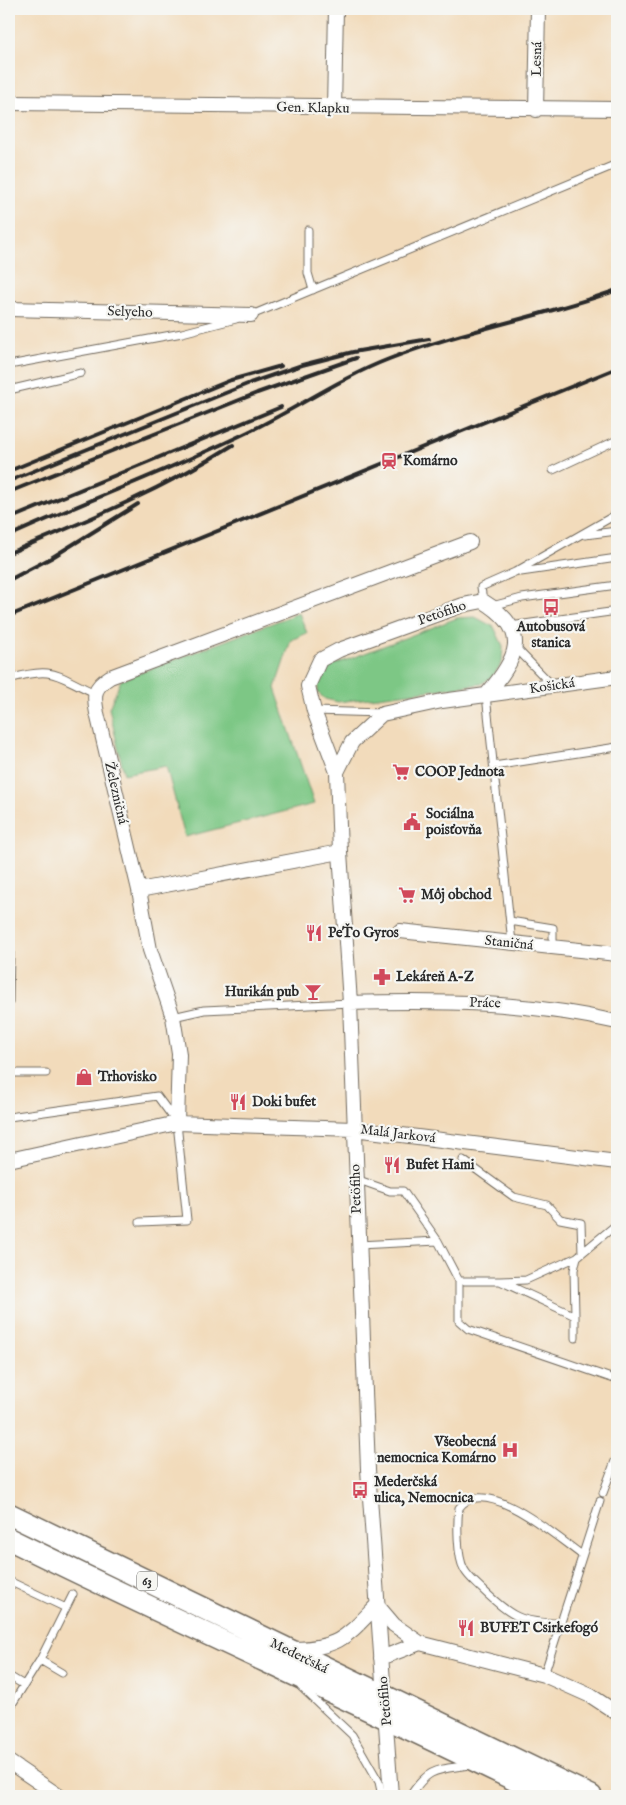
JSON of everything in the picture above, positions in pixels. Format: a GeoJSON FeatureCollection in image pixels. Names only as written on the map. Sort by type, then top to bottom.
{"type":"FeatureCollection","features":[{"type":"Feature","properties":{"kind":"main road","name":"Mederčská"},"geometry":{"type":"LineString","coordinates":[[9,1514],[286,1649],[481,1763],[547,1796]]}},
{"type":"Feature","properties":{"kind":"main road","name":"Mederčská"},"geometry":{"type":"LineString","coordinates":[[9,1539],[150,1609],[289,1674],[386,1707],[591,1796]]}},
{"type":"Feature","properties":{"kind":"street"},"geometry":{"type":"LineString","coordinates":[[334,108],[336,9]]}},
{"type":"Feature","properties":{"kind":"street","name":"Lesná"},"geometry":{"type":"LineString","coordinates":[[536,110],[538,9]]}},
{"type":"Feature","properties":{"kind":"street","name":"Gen. Klapku"},"geometry":{"type":"LineString","coordinates":[[9,104],[617,110]]}},
{"type":"Feature","properties":{"kind":"street","name":"Selyeho"},"geometry":{"type":"LineString","coordinates":[[9,309],[251,315]]}},
{"type":"Feature","properties":{"kind":"street"},"geometry":{"type":"LineString","coordinates":[[95,693],[99,684],[110,677],[470,542]]}},
{"type":"Feature","properties":{"kind":"street"},"geometry":{"type":"LineString","coordinates":[[382,714],[442,701],[486,695],[500,679],[516,648],[516,635],[500,612],[487,604]]}},
{"type":"Feature","properties":{"kind":"street","name":"Petöfiho"},"geometry":{"type":"LineString","coordinates":[[391,1796],[368,1469],[350,1003],[337,772],[314,711],[308,686],[320,660],[339,650],[463,605],[487,604]]}},
{"type":"Feature","properties":{"kind":"street","name":"Košická"},"geometry":{"type":"LineString","coordinates":[[486,695],[617,677]]}},
{"type":"Feature","properties":{"kind":"street","name":"Železničná"},"geometry":{"type":"LineString","coordinates":[[95,693],[96,713],[139,890],[150,950],[173,1017],[179,1054],[177,1123]]}},
{"type":"Feature","properties":{"kind":"street","name":"Petöfiho"},"geometry":{"type":"LineString","coordinates":[[337,772],[352,742],[382,714]]}},
{"type":"Feature","properties":{"kind":"street"},"geometry":{"type":"LineString","coordinates":[[139,890],[340,852]]}},
{"type":"Feature","properties":{"kind":"street","name":"Staničná"},"geometry":{"type":"LineString","coordinates":[[400,931],[617,954]]}},
{"type":"Feature","properties":{"kind":"street","name":"Práce"},"geometry":{"type":"LineString","coordinates":[[350,1003],[492,1002],[580,1014],[617,1022]]}},
{"type":"Feature","properties":{"kind":"street"},"geometry":{"type":"LineString","coordinates":[[9,1160],[177,1123]]}},
{"type":"Feature","properties":{"kind":"street","name":"Malá Jarková"},"geometry":{"type":"LineString","coordinates":[[177,1123],[354,1128],[617,1162]]}},
{"type":"Feature","properties":{"kind":"street"},"geometry":{"type":"LineString","coordinates":[[286,1649],[316,1648],[344,1638],[378,1605],[394,1625],[420,1643],[544,1675],[591,1696],[617,1713]]}},
{"type":"Feature","properties":{"kind":"street"},"geometry":{"type":"LineString","coordinates":[[382,1658],[420,1643]]}},
{"type":"Feature","properties":{"kind":"street"},"geometry":{"type":"LineString","coordinates":[[9,1762],[59,1796]]}},
{"type":"Feature","properties":{"kind":"lane"},"geometry":{"type":"LineString","coordinates":[[9,365],[182,333],[251,315],[617,164]]}},
{"type":"Feature","properties":{"kind":"lane"},"geometry":{"type":"LineString","coordinates":[[308,230],[308,273],[313,290]]}},
{"type":"Feature","properties":{"kind":"lane"},"geometry":{"type":"LineString","coordinates":[[9,390],[81,373]]}},
{"type":"Feature","properties":{"kind":"lane"},"geometry":{"type":"LineString","coordinates":[[554,470],[617,440]]}},
{"type":"Feature","properties":{"kind":"lane"},"geometry":{"type":"LineString","coordinates":[[617,514],[582,536],[515,572],[481,587],[487,604],[617,585]]}},
{"type":"Feature","properties":{"kind":"lane"},"geometry":{"type":"LineString","coordinates":[[582,536],[617,531]]}},
{"type":"Feature","properties":{"kind":"lane"},"geometry":{"type":"LineString","coordinates":[[515,572],[617,558]]}},
{"type":"Feature","properties":{"kind":"lane"},"geometry":{"type":"LineString","coordinates":[[510,626],[617,611]]}},
{"type":"Feature","properties":{"kind":"lane"},"geometry":{"type":"LineString","coordinates":[[516,648],[552,686]]}},
{"type":"Feature","properties":{"kind":"lane"},"geometry":{"type":"LineString","coordinates":[[9,679],[36,672],[52,673],[67,678],[95,693]]}},
{"type":"Feature","properties":{"kind":"lane"},"geometry":{"type":"LineString","coordinates":[[486,695],[512,943]]}},
{"type":"Feature","properties":{"kind":"lane"},"geometry":{"type":"LineString","coordinates":[[314,711],[382,714]]}},
{"type":"Feature","properties":{"kind":"lane"},"geometry":{"type":"LineString","coordinates":[[494,766],[617,747]]}},
{"type":"Feature","properties":{"kind":"lane"},"geometry":{"type":"LineString","coordinates":[[510,921],[553,928],[553,947]]}},
{"type":"Feature","properties":{"kind":"lane"},"geometry":{"type":"LineString","coordinates":[[9,1003],[10,952]]}},
{"type":"Feature","properties":{"kind":"lane"},"geometry":{"type":"LineString","coordinates":[[173,1017],[204,1010],[350,1003]]}},
{"type":"Feature","properties":{"kind":"lane"},"geometry":{"type":"LineString","coordinates":[[9,1073],[46,1073]]}},
{"type":"Feature","properties":{"kind":"lane"},"geometry":{"type":"LineString","coordinates":[[9,1117],[157,1096],[177,1123],[187,1220],[140,1222]]}},
{"type":"Feature","properties":{"kind":"lane"},"geometry":{"type":"LineString","coordinates":[[463,1160],[514,1197],[547,1205],[560,1219],[581,1223],[580,1255],[574,1270],[575,1338]]}},
{"type":"Feature","properties":{"kind":"lane"},"geometry":{"type":"LineString","coordinates":[[356,1179],[390,1191],[403,1191],[438,1240],[459,1281],[459,1321],[468,1328],[617,1380]]}},
{"type":"Feature","properties":{"kind":"lane"},"geometry":{"type":"LineString","coordinates":[[459,1281],[526,1280],[580,1255],[616,1229]]}},
{"type":"Feature","properties":{"kind":"lane"},"geometry":{"type":"LineString","coordinates":[[358,1245],[438,1240]]}},
{"type":"Feature","properties":{"kind":"lane"},"geometry":{"type":"LineString","coordinates":[[500,1281],[575,1316]]}},
{"type":"Feature","properties":{"kind":"lane"},"geometry":{"type":"LineString","coordinates":[[603,1493],[617,1459]]}},
{"type":"Feature","properties":{"kind":"lane"},"geometry":{"type":"LineString","coordinates":[[561,1623],[533,1623],[502,1609],[469,1576],[461,1561],[459,1508],[464,1501],[474,1497],[482,1497],[501,1503],[527,1515],[582,1555]]}},
{"type":"Feature","properties":{"kind":"lane"},"geometry":{"type":"LineString","coordinates":[[544,1675],[600,1501]]}},
{"type":"Feature","properties":{"kind":"lane"},"geometry":{"type":"LineString","coordinates":[[9,1581],[66,1608]]}},
{"type":"Feature","properties":{"kind":"lane"},"geometry":{"type":"LineString","coordinates":[[9,1709],[40,1660],[73,1594]]}},
{"type":"Feature","properties":{"kind":"lane"},"geometry":{"type":"LineString","coordinates":[[40,1660],[62,1674]]}},
{"type":"Feature","properties":{"kind":"lane"},"geometry":{"type":"LineString","coordinates":[[289,1674],[319,1706],[352,1736],[379,1782],[382,1796]]}},
{"type":"Feature","properties":{"kind":"lane"},"geometry":{"type":"LineString","coordinates":[[9,1676],[24,1685]]}},
{"type":"Feature","properties":{"kind":"lane"},"geometry":{"type":"LineString","coordinates":[[410,1796],[424,1775],[435,1770],[481,1763]]}},
{"type":"Feature","properties":{"kind":"green space"},"geometry":{"type":"Polygon","coordinates":[[[299,613],[307,633],[291,640],[275,688],[314,804],[185,837],[166,766],[124,774],[109,708],[121,680],[299,613]]]}},
{"type":"Feature","properties":{"kind":"green space"},"geometry":{"type":"Polygon","coordinates":[[[475,617],[494,627],[503,646],[502,663],[492,677],[481,684],[338,702],[325,699],[318,693],[318,679],[323,669],[457,618],[475,617]]]}},
{"type":"Feature","properties":{"kind":"railway"},"geometry":{"type":"LineString","coordinates":[[9,536],[219,446],[266,423],[353,375],[389,359],[446,340],[589,300],[617,290]]}},
{"type":"Feature","properties":{"kind":"railway"},"geometry":{"type":"LineString","coordinates":[[9,481],[250,383],[302,365],[353,352],[429,339]]}},
{"type":"Feature","properties":{"kind":"railway"},"geometry":{"type":"LineString","coordinates":[[9,492],[257,393],[356,358]]}},
{"type":"Feature","properties":{"kind":"railway"},"geometry":{"type":"LineString","coordinates":[[9,471],[231,380],[281,366]]}},
{"type":"Feature","properties":{"kind":"railway"},"geometry":{"type":"LineString","coordinates":[[9,616],[617,368]]}},
{"type":"Feature","properties":{"kind":"railway"},"geometry":{"type":"LineString","coordinates":[[9,519],[281,407]]}},
{"type":"Feature","properties":{"kind":"railway"},"geometry":{"type":"LineString","coordinates":[[9,553],[151,491],[233,445]]}},
{"type":"Feature","properties":{"kind":"railway"},"geometry":{"type":"LineString","coordinates":[[9,580],[51,558],[138,504]]}},
{"type":"Feature","properties":{"kind":"place","name":"Komárno"},"geometry":{"type":"Point","coordinates":[389,461]}},
{"type":"Feature","properties":{"kind":"place","name":"Autobusová stanica"},"geometry":{"type":"Point","coordinates":[551,607]}},
{"type":"Feature","properties":{"kind":"place","name":"COOP Jednota"},"geometry":{"type":"Point","coordinates":[401,772]}},
{"type":"Feature","properties":{"kind":"place","name":"Sociálna poisťovňa"},"geometry":{"type":"Point","coordinates":[412,822]}},
{"type":"Feature","properties":{"kind":"place","name":"Môj obchod"},"geometry":{"type":"Point","coordinates":[407,895]}},
{"type":"Feature","properties":{"kind":"place","name":"PeŤo Gyros"},"geometry":{"type":"Point","coordinates":[314,933]}},
{"type":"Feature","properties":{"kind":"place","name":"Lekáreň A-Z"},"geometry":{"type":"Point","coordinates":[382,977]}},
{"type":"Feature","properties":{"kind":"place","name":"Hurikán pub"},"geometry":{"type":"Point","coordinates":[313,992]}},
{"type":"Feature","properties":{"kind":"place","name":"Trhovisko"},"geometry":{"type":"Point","coordinates":[84,1077]}},
{"type":"Feature","properties":{"kind":"place","name":"Doki bufet"},"geometry":{"type":"Point","coordinates":[238,1102]}},
{"type":"Feature","properties":{"kind":"place","name":"Bufet Hami"},"geometry":{"type":"Point","coordinates":[392,1165]}},
{"type":"Feature","properties":{"kind":"place","name":"Všeobecná nemocnica Komárno"},"geometry":{"type":"Point","coordinates":[510,1450]}},
{"type":"Feature","properties":{"kind":"place","name":"Mederčská ulica, Nemocnica"},"geometry":{"type":"Point","coordinates":[360,1490]}},
{"type":"Feature","properties":{"kind":"place","name":"BUFET Csirkefogó"},"geometry":{"type":"Point","coordinates":[466,1628]}}]}
